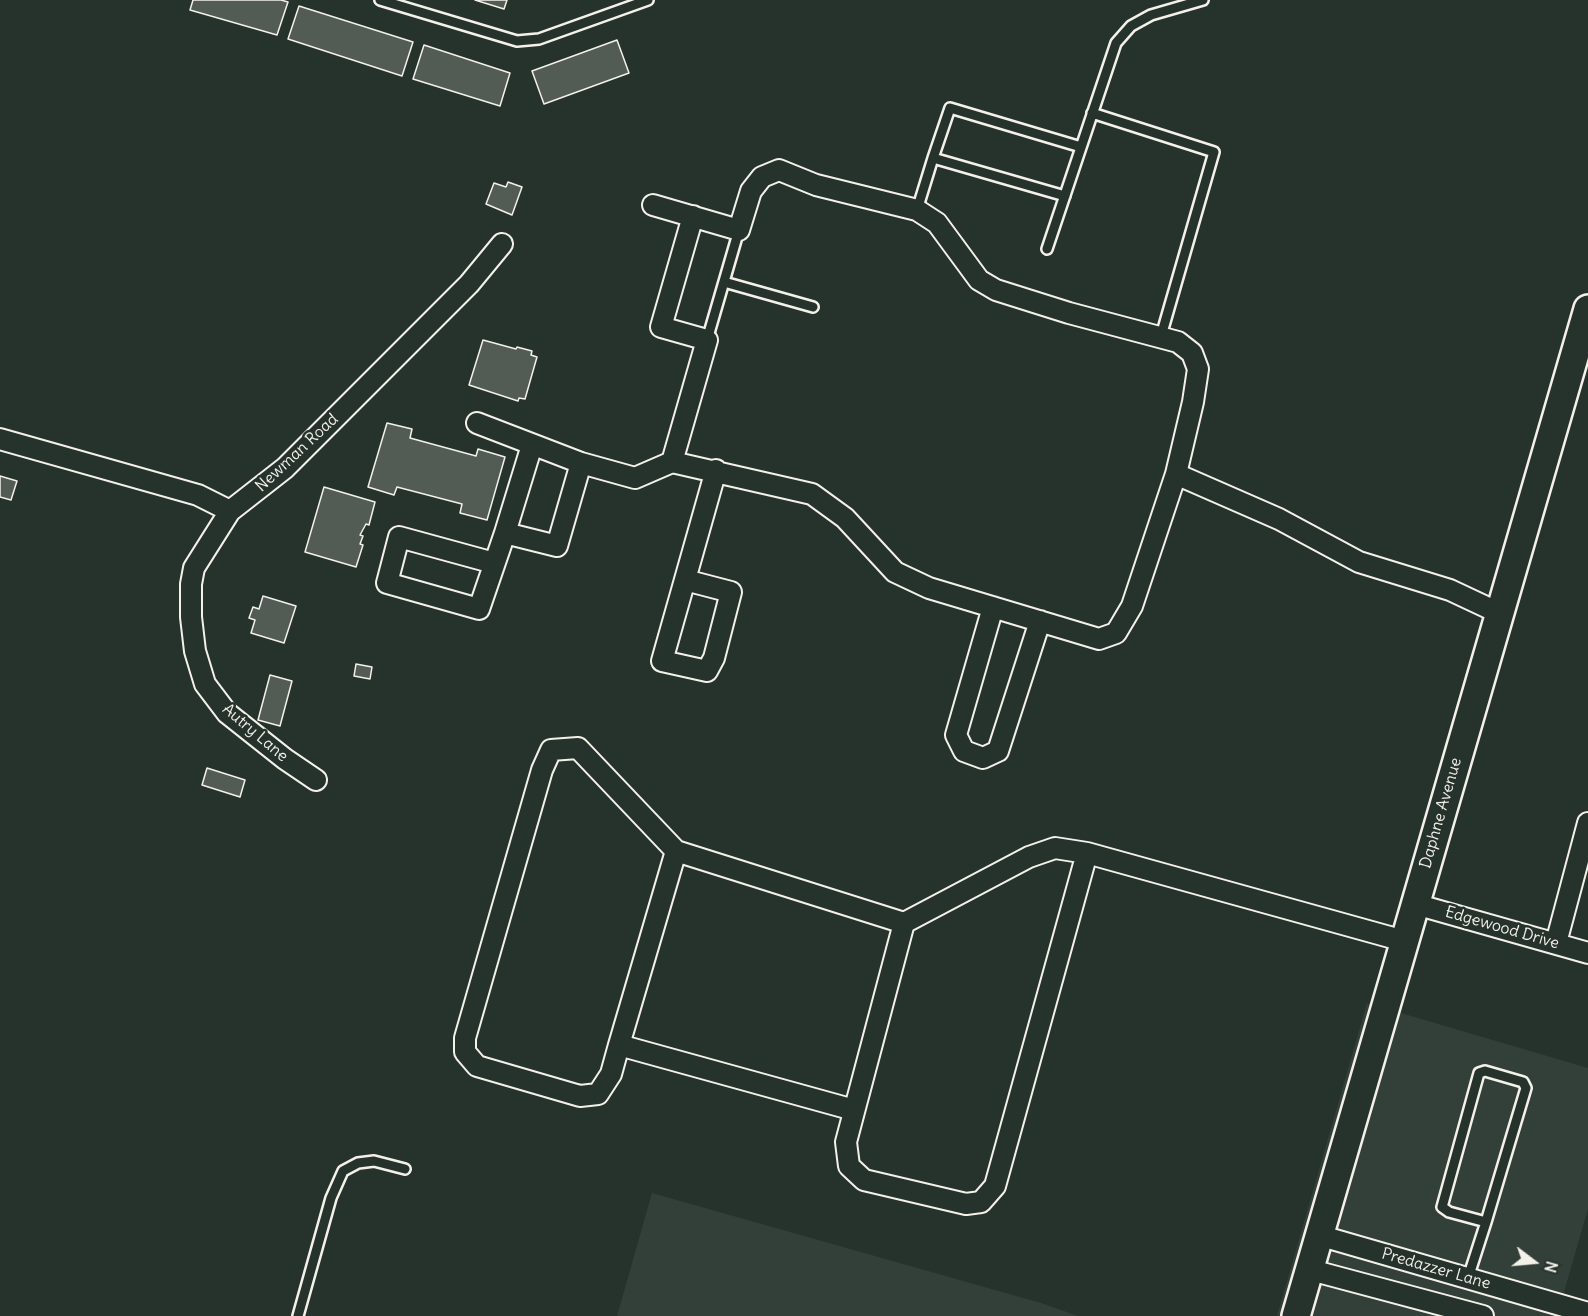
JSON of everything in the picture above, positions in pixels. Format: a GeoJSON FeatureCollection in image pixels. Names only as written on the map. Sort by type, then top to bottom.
{"type":"FeatureCollection","features":[{"type":"Feature","properties":{"kind":"street"},"geometry":{"type":"LineString","coordinates":[[477,423],[581,463],[635,478],[672,462],[716,470],[812,494],[845,518],[895,572],[929,588],[1099,639],[1116,633],[1132,606],[1176,474],[1193,402],[1198,369],[1192,353],[1178,342],[1161,336],[1069,313],[996,290],[980,280],[937,223],[917,210],[816,185],[779,171],[762,177],[751,191],[739,230],[653,205]]}},
{"type":"Feature","properties":{"kind":"street"},"geometry":{"type":"LineString","coordinates":[[672,462],[707,340],[661,327],[693,216]]}},
{"type":"Feature","properties":{"kind":"street","name":"Newman Road"},"geometry":{"type":"LineString","coordinates":[[230,511],[285,468],[469,284],[502,244]]}},
{"type":"Feature","properties":{"kind":"street","name":"Daphne Avenue"},"geometry":{"type":"LineString","coordinates":[[1296,1316],[1307,1269],[1588,309]]}},
{"type":"Feature","properties":{"kind":"street"},"geometry":{"type":"LineString","coordinates":[[0,439],[198,495],[230,511]]}},
{"type":"Feature","properties":{"kind":"street"},"geometry":{"type":"LineString","coordinates":[[494,563],[399,537],[387,583],[478,609],[505,533],[531,445]]}},
{"type":"Feature","properties":{"kind":"street"},"geometry":{"type":"LineString","coordinates":[[505,533],[556,546],[581,463]]}},
{"type":"Feature","properties":{"kind":"street"},"geometry":{"type":"LineString","coordinates":[[685,580],[731,592],[714,658],[707,671],[662,661],[716,470]]}},
{"type":"Feature","properties":{"kind":"street"},"geometry":{"type":"LineString","coordinates":[[1176,474],[1279,519],[1359,562],[1450,590],[1498,614]]}},
{"type":"Feature","properties":{"kind":"street","name":"Autry Lane"},"geometry":{"type":"LineString","coordinates":[[230,511],[202,553],[191,584],[195,651],[205,684],[227,713],[285,759],[316,780]]}},
{"type":"Feature","properties":{"kind":"street"},"geometry":{"type":"LineString","coordinates":[[993,607],[956,735],[964,751],[983,758],[998,751],[1040,621]]}},
{"type":"Feature","properties":{"kind":"street"},"geometry":{"type":"LineString","coordinates":[[676,851],[611,1074],[598,1094],[580,1096],[477,1066],[465,1052],[465,1038],[542,770],[551,750],[578,748],[676,851],[904,924],[1029,857],[1055,848],[1087,853],[1404,941]]}},
{"type":"Feature","properties":{"kind":"street"},"geometry":{"type":"LineString","coordinates":[[1556,943],[1588,823]]}},
{"type":"Feature","properties":{"kind":"street"},"geometry":{"type":"LineString","coordinates":[[904,924],[846,1142],[849,1166],[864,1180],[966,1204],[981,1202],[995,1186],[1087,853]]}},
{"type":"Feature","properties":{"kind":"street","name":"Edgewood Drive"},"geometry":{"type":"LineString","coordinates":[[1415,904],[1588,953]]}},
{"type":"Feature","properties":{"kind":"street"},"geometry":{"type":"LineString","coordinates":[[619,1045],[854,1110]]}},
{"type":"Feature","properties":{"kind":"street","name":"Predazzer Lane"},"geometry":{"type":"LineString","coordinates":[[1318,1235],[1588,1313]]}},
{"type":"Feature","properties":{"kind":"street","name":"Predazzer Lane"},"geometry":{"type":"LineString","coordinates":[[1307,1269],[1458,1312],[1483,1316]]}},
{"type":"Feature","properties":{"kind":"street"},"geometry":{"type":"LineString","coordinates":[[1458,1312],[1468,1278]]}},
{"type":"Feature","properties":{"kind":"lane"},"geometry":{"type":"LineString","coordinates":[[380,0],[516,41],[539,39],[648,0]]}},
{"type":"Feature","properties":{"kind":"lane"},"geometry":{"type":"LineString","coordinates":[[1047,249],[1116,43],[1131,26],[1151,15],[1203,0]]}},
{"type":"Feature","properties":{"kind":"lane"},"geometry":{"type":"LineString","coordinates":[[917,210],[950,108],[1081,147]]}},
{"type":"Feature","properties":{"kind":"lane"},"geometry":{"type":"LineString","coordinates":[[1092,113],[1214,152],[1161,336]]}},
{"type":"Feature","properties":{"kind":"lane"},"geometry":{"type":"LineString","coordinates":[[933,158],[1065,196]]}},
{"type":"Feature","properties":{"kind":"lane"},"geometry":{"type":"LineString","coordinates":[[707,340],[739,230]]}},
{"type":"Feature","properties":{"kind":"lane"},"geometry":{"type":"LineString","coordinates":[[724,282],[813,307]]}},
{"type":"Feature","properties":{"kind":"lane"},"geometry":{"type":"LineString","coordinates":[[1468,1278],[1486,1222],[1526,1088],[1523,1082],[1485,1071],[1479,1074],[1442,1207],[1449,1212],[1486,1222]]}},
{"type":"Feature","properties":{"kind":"lane"},"geometry":{"type":"LineString","coordinates":[[298,1316],[331,1198],[343,1172],[358,1163],[374,1161],[405,1169]]}},
{"type":"Feature","properties":{"kind":"shaded area"},"geometry":{"type":"Polygon","coordinates":[[[1367,1003],[1588,1068],[1588,1209],[1557,1316],[1277,1316],[1367,1003]]]}},
{"type":"Feature","properties":{"kind":"shaded area"},"geometry":{"type":"Polygon","coordinates":[[[652,1193],[1041,1303],[1078,1316],[617,1316],[652,1193]]]}},
{"type":"Feature","properties":{"kind":"building"},"geometry":{"type":"Polygon","coordinates":[[[193,0],[281,0],[288,2],[277,35],[190,10],[193,0]]]}},
{"type":"Feature","properties":{"kind":"building"},"geometry":{"type":"Polygon","coordinates":[[[475,0],[507,0],[504,9],[475,0]]]}},
{"type":"Feature","properties":{"kind":"building"},"geometry":{"type":"Polygon","coordinates":[[[299,6],[413,42],[402,76],[288,39],[299,6]]]}},
{"type":"Feature","properties":{"kind":"building"},"geometry":{"type":"Polygon","coordinates":[[[617,40],[629,73],[544,104],[532,71],[617,40]]]}},
{"type":"Feature","properties":{"kind":"building"},"geometry":{"type":"Polygon","coordinates":[[[424,45],[510,73],[500,106],[413,79],[424,45]]]}},
{"type":"Feature","properties":{"kind":"building"},"geometry":{"type":"Polygon","coordinates":[[[508,182],[522,187],[512,215],[486,204],[494,183],[506,187],[508,182]]]}},
{"type":"Feature","properties":{"kind":"building"},"geometry":{"type":"Polygon","coordinates":[[[483,340],[532,351],[531,355],[537,357],[525,399],[519,398],[518,401],[469,385],[483,340]]]}},
{"type":"Feature","properties":{"kind":"building"},"geometry":{"type":"Polygon","coordinates":[[[387,423],[412,429],[410,438],[476,456],[478,449],[505,457],[487,520],[460,513],[462,504],[397,487],[394,495],[368,487],[387,423]]]}},
{"type":"Feature","properties":{"kind":"building"},"geometry":{"type":"Polygon","coordinates":[[[0,476],[17,481],[11,500],[0,497],[0,476]]]}},
{"type":"Feature","properties":{"kind":"building"},"geometry":{"type":"Polygon","coordinates":[[[324,487],[375,502],[369,525],[366,524],[360,535],[363,536],[360,544],[363,545],[356,567],[305,552],[324,487]]]}},
{"type":"Feature","properties":{"kind":"building"},"geometry":{"type":"Polygon","coordinates":[[[263,596],[296,606],[284,643],[251,633],[255,620],[249,618],[253,607],[259,609],[263,596]]]}},
{"type":"Feature","properties":{"kind":"building"},"geometry":{"type":"Polygon","coordinates":[[[356,664],[372,667],[370,679],[354,676],[356,664]]]}},
{"type":"Feature","properties":{"kind":"building"},"geometry":{"type":"Polygon","coordinates":[[[270,675],[292,681],[280,726],[258,720],[270,675]]]}},
{"type":"Feature","properties":{"kind":"building"},"geometry":{"type":"Polygon","coordinates":[[[207,768],[245,780],[240,797],[202,785],[207,768]]]}}]}
